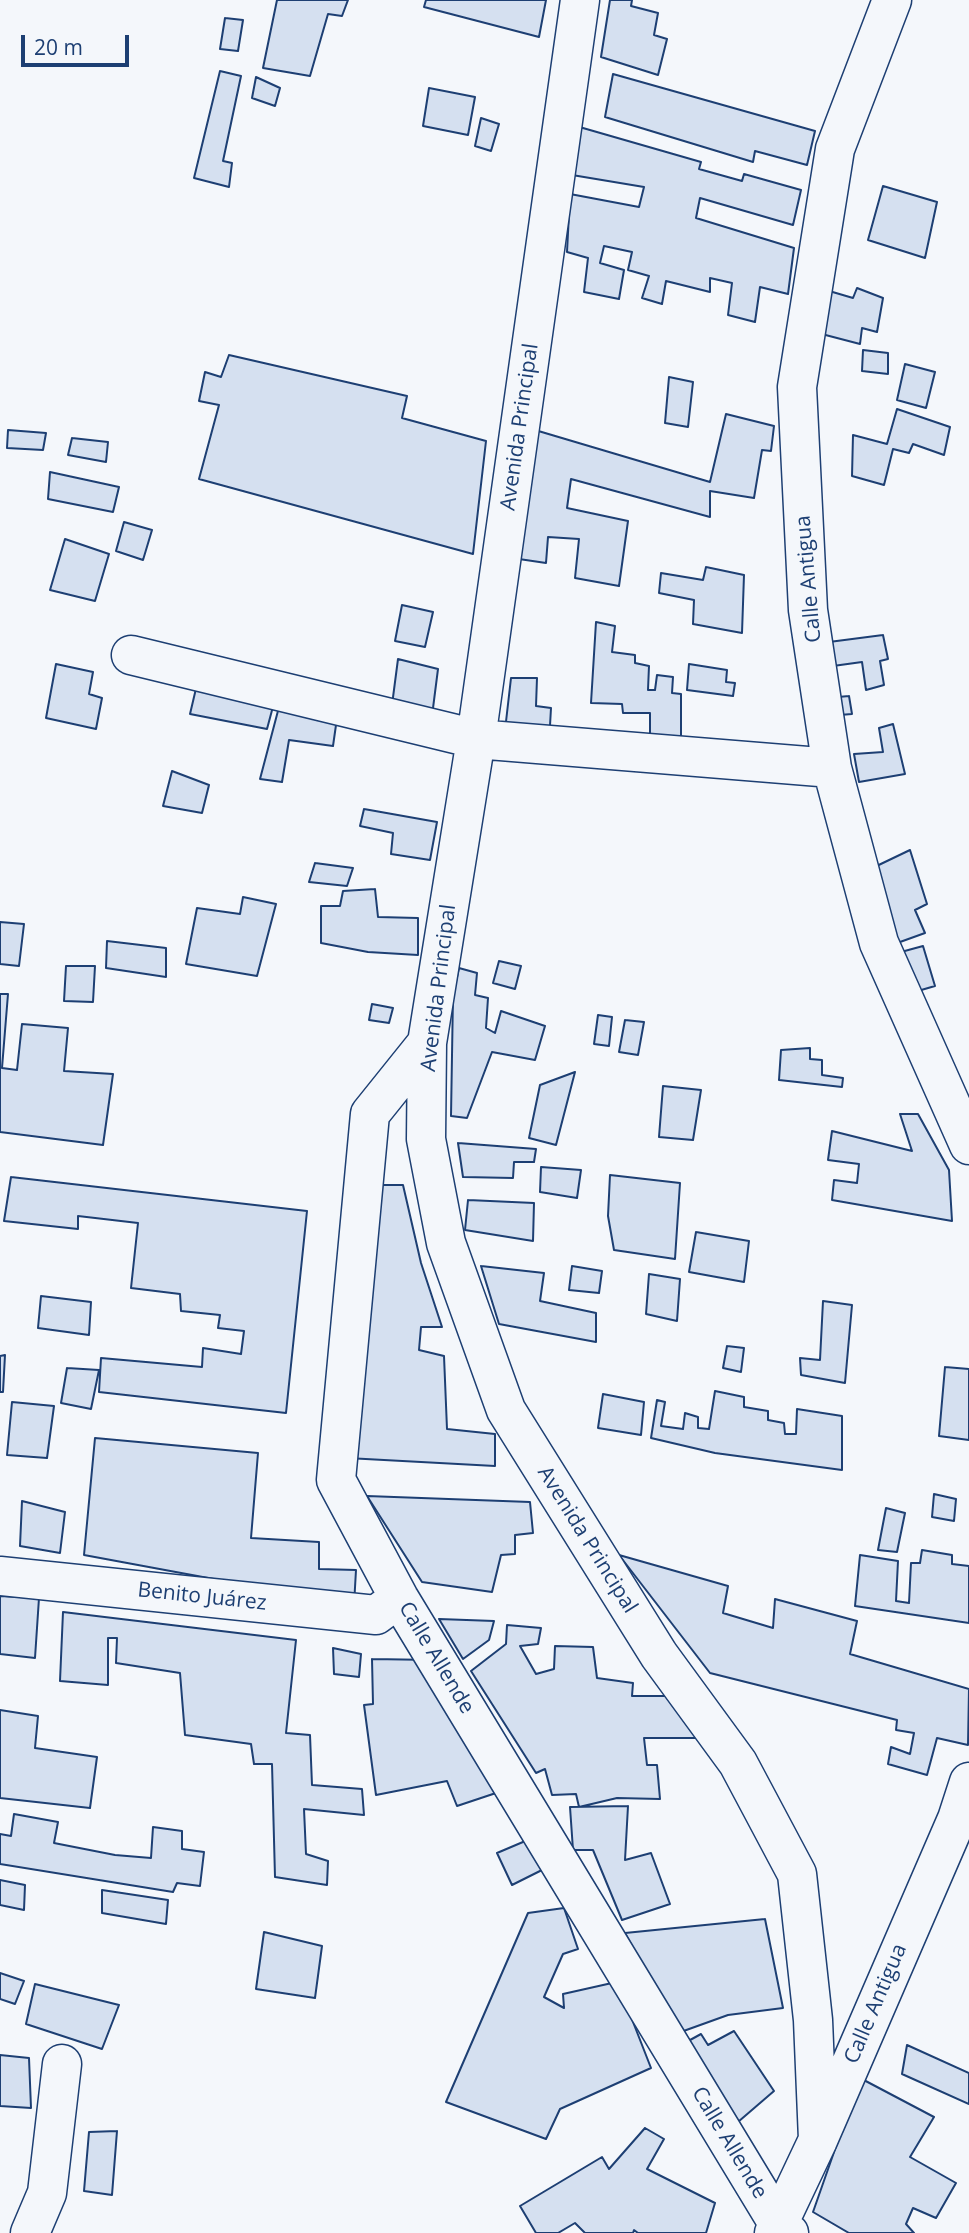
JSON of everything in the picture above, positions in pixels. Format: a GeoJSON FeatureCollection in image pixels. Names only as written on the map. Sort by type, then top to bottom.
{"type":"FeatureCollection","features":[{"type":"Feature","properties":{"kind":"street","name":"Avenida Principal"},"geometry":{"type":"LineString","coordinates":[[580,0],[476,739],[427,1043],[426,1139],[446,1242],[506,1410],[659,1655],[738,1763],[797,1874],[813,2020],[818,2140]]}},
{"type":"Feature","properties":{"kind":"street","name":"Calle Antigua"},"geometry":{"type":"LineString","coordinates":[[892,0],[835,149],[797,387],[808,610],[832,768],[879,943],[969,1144]]}},
{"type":"Feature","properties":{"kind":"street"},"geometry":{"type":"LineString","coordinates":[[131,655],[476,739],[832,768]]}},
{"type":"Feature","properties":{"kind":"street","name":"Calle Allende"},"geometry":{"type":"LineString","coordinates":[[427,1043],[370,1114],[336,1480],[399,1598],[781,2230]]}},
{"type":"Feature","properties":{"kind":"street","name":"Benito Juárez"},"geometry":{"type":"LineString","coordinates":[[0,1576],[376,1615],[399,1598]]}},
{"type":"Feature","properties":{"kind":"street","name":"Calle Antigua"},"geometry":{"type":"LineString","coordinates":[[781,2230],[951,1831],[969,1782]]}},
{"type":"Feature","properties":{"kind":"street"},"geometry":{"type":"LineString","coordinates":[[30,2233],[47,2193],[62,2064]]}},
{"type":"Feature","properties":{"kind":"building"},"geometry":{"type":"Polygon","coordinates":[[[277,0],[348,0],[342,16],[328,14],[310,76],[263,68],[277,0]]]}},
{"type":"Feature","properties":{"kind":"building"},"geometry":{"type":"Polygon","coordinates":[[[426,0],[546,0],[539,37],[424,7],[426,0]]]}},
{"type":"Feature","properties":{"kind":"building"},"geometry":{"type":"Polygon","coordinates":[[[610,0],[632,0],[631,6],[658,13],[654,35],[667,39],[658,75],[601,57],[610,0]]]}},
{"type":"Feature","properties":{"kind":"building"},"geometry":{"type":"Polygon","coordinates":[[[225,18],[243,20],[238,51],[220,49],[225,18]]]}},
{"type":"Feature","properties":{"kind":"building"},"geometry":{"type":"Polygon","coordinates":[[[220,71],[241,76],[223,161],[232,163],[229,187],[194,178],[220,71]]]}},
{"type":"Feature","properties":{"kind":"building"},"geometry":{"type":"Polygon","coordinates":[[[613,74],[815,131],[807,165],[755,151],[753,162],[605,117],[613,74]]]}},
{"type":"Feature","properties":{"kind":"building"},"geometry":{"type":"Polygon","coordinates":[[[256,77],[280,88],[275,106],[252,98],[256,77]]]}},
{"type":"Feature","properties":{"kind":"building"},"geometry":{"type":"Polygon","coordinates":[[[429,88],[475,97],[468,135],[423,126],[429,88]]]}},
{"type":"Feature","properties":{"kind":"building"},"geometry":{"type":"Polygon","coordinates":[[[481,118],[499,124],[491,151],[475,146],[481,118]]]}},
{"type":"Feature","properties":{"kind":"building"},"geometry":{"type":"Polygon","coordinates":[[[576,126],[701,162],[699,169],[742,181],[744,174],[801,190],[793,225],[700,198],[696,218],[794,248],[788,294],[760,287],[755,322],[728,315],[732,283],[710,278],[710,292],[666,281],[662,304],[642,298],[649,276],[628,270],[632,252],[604,246],[600,263],[624,270],[619,299],[584,292],[588,258],[567,252],[570,194],[639,207],[644,187],[572,175],[576,126]]]}},
{"type":"Feature","properties":{"kind":"building"},"geometry":{"type":"Polygon","coordinates":[[[883,186],[937,202],[925,258],[868,240],[883,186]]]}},
{"type":"Feature","properties":{"kind":"building"},"geometry":{"type":"Polygon","coordinates":[[[819,288],[853,298],[857,288],[883,298],[877,332],[862,328],[860,344],[814,332],[819,288]]]}},
{"type":"Feature","properties":{"kind":"building"},"geometry":{"type":"Polygon","coordinates":[[[863,350],[888,353],[888,374],[862,371],[863,350]]]}},
{"type":"Feature","properties":{"kind":"building"},"geometry":{"type":"Polygon","coordinates":[[[229,355],[407,396],[402,418],[486,441],[473,554],[199,479],[219,405],[199,401],[205,372],[221,377],[229,355]]]}},
{"type":"Feature","properties":{"kind":"building"},"geometry":{"type":"Polygon","coordinates":[[[905,364],[935,372],[926,408],[897,400],[905,364]]]}},
{"type":"Feature","properties":{"kind":"building"},"geometry":{"type":"Polygon","coordinates":[[[669,377],[693,382],[688,427],[665,423],[669,377]]]}},
{"type":"Feature","properties":{"kind":"building"},"geometry":{"type":"Polygon","coordinates":[[[897,409],[950,427],[944,455],[913,444],[909,453],[893,449],[884,485],[852,476],[853,435],[887,444],[897,409]]]}},
{"type":"Feature","properties":{"kind":"building"},"geometry":{"type":"Polygon","coordinates":[[[726,414],[774,426],[771,451],[762,450],[754,498],[710,491],[710,517],[571,479],[567,508],[628,521],[619,586],[575,578],[579,539],[548,537],[546,563],[519,559],[535,430],[710,482],[726,414]]]}},
{"type":"Feature","properties":{"kind":"building"},"geometry":{"type":"Polygon","coordinates":[[[8,430],[46,433],[43,450],[7,448],[8,430]]]}},
{"type":"Feature","properties":{"kind":"building"},"geometry":{"type":"Polygon","coordinates":[[[72,438],[108,442],[106,462],[68,455],[72,438]]]}},
{"type":"Feature","properties":{"kind":"building"},"geometry":{"type":"Polygon","coordinates":[[[50,472],[119,487],[113,512],[48,499],[50,472]]]}},
{"type":"Feature","properties":{"kind":"building"},"geometry":{"type":"Polygon","coordinates":[[[124,522],[152,530],[143,560],[116,551],[124,522]]]}},
{"type":"Feature","properties":{"kind":"building"},"geometry":{"type":"Polygon","coordinates":[[[65,539],[109,554],[95,601],[50,590],[65,539]]]}},
{"type":"Feature","properties":{"kind":"building"},"geometry":{"type":"Polygon","coordinates":[[[706,567],[744,575],[742,633],[693,624],[694,600],[659,593],[661,573],[703,580],[706,567]]]}},
{"type":"Feature","properties":{"kind":"building"},"geometry":{"type":"Polygon","coordinates":[[[402,605],[433,612],[425,647],[395,641],[402,605]]]}},
{"type":"Feature","properties":{"kind":"building"},"geometry":{"type":"Polygon","coordinates":[[[596,622],[615,626],[612,652],[635,655],[635,663],[649,666],[648,690],[655,690],[657,675],[673,677],[672,693],[681,694],[681,753],[650,747],[650,713],[623,713],[622,704],[591,703],[596,622]]]}},
{"type":"Feature","properties":{"kind":"building"},"geometry":{"type":"Polygon","coordinates":[[[883,635],[888,659],[880,661],[884,685],[866,690],[862,662],[833,666],[829,642],[883,635]]]}},
{"type":"Feature","properties":{"kind":"building"},"geometry":{"type":"Polygon","coordinates":[[[398,659],[438,669],[432,716],[392,705],[398,659]]]}},
{"type":"Feature","properties":{"kind":"building"},"geometry":{"type":"Polygon","coordinates":[[[56,664],[93,672],[89,694],[102,698],[96,729],[46,718],[56,664]]]}},
{"type":"Feature","properties":{"kind":"building"},"geometry":{"type":"Polygon","coordinates":[[[689,664],[727,670],[726,682],[735,683],[733,696],[687,690],[689,664]]]}},
{"type":"Feature","properties":{"kind":"building"},"geometry":{"type":"Polygon","coordinates":[[[511,678],[537,678],[536,706],[551,708],[549,743],[504,739],[511,678]]]}},
{"type":"Feature","properties":{"kind":"building"},"geometry":{"type":"Polygon","coordinates":[[[198,680],[275,699],[267,729],[190,714],[198,680]]]}},
{"type":"Feature","properties":{"kind":"building"},"geometry":{"type":"Polygon","coordinates":[[[849,696],[852,714],[827,716],[827,698],[849,696]]]}},
{"type":"Feature","properties":{"kind":"building"},"geometry":{"type":"Polygon","coordinates":[[[279,707],[337,718],[333,746],[289,740],[282,782],[260,779],[279,707]]]}},
{"type":"Feature","properties":{"kind":"building"},"geometry":{"type":"Polygon","coordinates":[[[893,724],[905,774],[859,782],[854,754],[883,752],[879,728],[893,724]]]}},
{"type":"Feature","properties":{"kind":"building"},"geometry":{"type":"Polygon","coordinates":[[[172,771],[209,785],[202,813],[163,806],[172,771]]]}},
{"type":"Feature","properties":{"kind":"building"},"geometry":{"type":"Polygon","coordinates":[[[364,809],[437,822],[430,860],[391,854],[393,833],[360,826],[364,809]]]}},
{"type":"Feature","properties":{"kind":"building"},"geometry":{"type":"Polygon","coordinates":[[[910,850],[927,904],[915,910],[925,933],[900,942],[901,952],[923,946],[935,986],[904,995],[862,873],[910,850]]]}},
{"type":"Feature","properties":{"kind":"building"},"geometry":{"type":"Polygon","coordinates":[[[315,863],[353,868],[347,886],[309,882],[315,863]]]}},
{"type":"Feature","properties":{"kind":"building"},"geometry":{"type":"Polygon","coordinates":[[[375,889],[378,917],[418,918],[418,955],[368,952],[321,943],[321,906],[340,906],[343,891],[375,889]]]}},
{"type":"Feature","properties":{"kind":"building"},"geometry":{"type":"Polygon","coordinates":[[[243,897],[276,904],[257,976],[186,964],[197,908],[240,914],[243,897]]]}},
{"type":"Feature","properties":{"kind":"building"},"geometry":{"type":"Polygon","coordinates":[[[0,922],[24,924],[19,966],[0,964],[0,922]]]}},
{"type":"Feature","properties":{"kind":"building"},"geometry":{"type":"Polygon","coordinates":[[[107,941],[166,948],[166,977],[106,968],[107,941]]]}},
{"type":"Feature","properties":{"kind":"building"},"geometry":{"type":"Polygon","coordinates":[[[499,961],[521,966],[515,989],[493,983],[499,961]]]}},
{"type":"Feature","properties":{"kind":"building"},"geometry":{"type":"Polygon","coordinates":[[[66,966],[95,966],[93,1002],[64,1001],[66,966]]]}},
{"type":"Feature","properties":{"kind":"building"},"geometry":{"type":"Polygon","coordinates":[[[459,968],[477,973],[475,995],[488,998],[486,1028],[495,1033],[501,1011],[545,1026],[535,1060],[492,1052],[467,1118],[451,1116],[453,995],[459,968]]]}},
{"type":"Feature","properties":{"kind":"building"},"geometry":{"type":"Polygon","coordinates":[[[0,994],[8,994],[2,1068],[17,1070],[22,1024],[68,1028],[64,1071],[113,1074],[103,1145],[0,1132],[0,994]]]}},
{"type":"Feature","properties":{"kind":"building"},"geometry":{"type":"Polygon","coordinates":[[[372,1004],[393,1008],[389,1023],[369,1020],[372,1004]]]}},
{"type":"Feature","properties":{"kind":"building"},"geometry":{"type":"Polygon","coordinates":[[[598,1015],[612,1017],[609,1046],[594,1044],[598,1015]]]}},
{"type":"Feature","properties":{"kind":"building"},"geometry":{"type":"Polygon","coordinates":[[[625,1020],[644,1022],[638,1055],[619,1052],[625,1020]]]}},
{"type":"Feature","properties":{"kind":"building"},"geometry":{"type":"Polygon","coordinates":[[[810,1048],[810,1059],[822,1060],[822,1075],[843,1078],[842,1087],[779,1080],[781,1050],[810,1048]]]}},
{"type":"Feature","properties":{"kind":"building"},"geometry":{"type":"Polygon","coordinates":[[[575,1072],[556,1145],[529,1138],[540,1085],[575,1072]]]}},
{"type":"Feature","properties":{"kind":"building"},"geometry":{"type":"Polygon","coordinates":[[[663,1086],[701,1090],[693,1140],[659,1137],[663,1086]]]}},
{"type":"Feature","properties":{"kind":"building"},"geometry":{"type":"Polygon","coordinates":[[[900,1114],[918,1114],[949,1170],[952,1221],[832,1200],[834,1180],[857,1183],[859,1164],[828,1160],[832,1131],[912,1151],[900,1114]]]}},
{"type":"Feature","properties":{"kind":"building"},"geometry":{"type":"Polygon","coordinates":[[[458,1143],[536,1149],[534,1162],[514,1162],[513,1178],[463,1177],[458,1143]]]}},
{"type":"Feature","properties":{"kind":"building"},"geometry":{"type":"Polygon","coordinates":[[[541,1167],[581,1170],[577,1198],[540,1192],[541,1167]]]}},
{"type":"Feature","properties":{"kind":"building"},"geometry":{"type":"Polygon","coordinates":[[[610,1175],[680,1183],[675,1259],[614,1250],[608,1216],[610,1175]]]}},
{"type":"Feature","properties":{"kind":"building"},"geometry":{"type":"Polygon","coordinates":[[[11,1177],[307,1211],[286,1413],[99,1392],[101,1358],[202,1367],[203,1348],[241,1354],[244,1331],[218,1328],[220,1315],[181,1311],[180,1294],[131,1288],[138,1223],[78,1216],[78,1229],[4,1221],[11,1177]]]}},
{"type":"Feature","properties":{"kind":"building"},"geometry":{"type":"Polygon","coordinates":[[[369,1185],[403,1185],[421,1263],[442,1327],[421,1327],[419,1350],[444,1356],[447,1429],[495,1434],[495,1466],[347,1458],[369,1185]]]}},
{"type":"Feature","properties":{"kind":"building"},"geometry":{"type":"Polygon","coordinates":[[[468,1200],[534,1203],[533,1241],[465,1230],[468,1200]]]}},
{"type":"Feature","properties":{"kind":"building"},"geometry":{"type":"Polygon","coordinates":[[[696,1232],[749,1241],[744,1282],[689,1272],[696,1232]]]}},
{"type":"Feature","properties":{"kind":"building"},"geometry":{"type":"Polygon","coordinates":[[[481,1266],[544,1273],[540,1301],[596,1313],[596,1342],[499,1324],[481,1266]]]}},
{"type":"Feature","properties":{"kind":"building"},"geometry":{"type":"Polygon","coordinates":[[[572,1266],[602,1271],[599,1293],[569,1290],[572,1266]]]}},
{"type":"Feature","properties":{"kind":"building"},"geometry":{"type":"Polygon","coordinates":[[[649,1274],[680,1279],[677,1321],[646,1314],[649,1274]]]}},
{"type":"Feature","properties":{"kind":"building"},"geometry":{"type":"Polygon","coordinates":[[[41,1296],[91,1302],[89,1335],[38,1328],[41,1296]]]}},
{"type":"Feature","properties":{"kind":"building"},"geometry":{"type":"Polygon","coordinates":[[[823,1301],[852,1305],[845,1383],[801,1375],[800,1358],[820,1360],[823,1301]]]}},
{"type":"Feature","properties":{"kind":"building"},"geometry":{"type":"Polygon","coordinates":[[[727,1346],[744,1348],[741,1372],[723,1368],[727,1346]]]}},
{"type":"Feature","properties":{"kind":"building"},"geometry":{"type":"Polygon","coordinates":[[[5,1355],[3,1392],[0,1392],[0,1356],[5,1355]]]}},
{"type":"Feature","properties":{"kind":"building"},"geometry":{"type":"Polygon","coordinates":[[[945,1367],[969,1369],[969,1440],[939,1436],[945,1367]]]}},
{"type":"Feature","properties":{"kind":"building"},"geometry":{"type":"Polygon","coordinates":[[[67,1368],[99,1370],[91,1409],[61,1403],[67,1368]]]}},
{"type":"Feature","properties":{"kind":"building"},"geometry":{"type":"Polygon","coordinates":[[[715,1391],[744,1397],[744,1407],[768,1411],[768,1420],[784,1423],[785,1434],[796,1434],[797,1409],[842,1416],[842,1470],[715,1453],[651,1438],[657,1400],[665,1402],[661,1426],[683,1429],[685,1413],[698,1417],[698,1428],[709,1429],[715,1391]]]}},
{"type":"Feature","properties":{"kind":"building"},"geometry":{"type":"Polygon","coordinates":[[[603,1394],[644,1402],[641,1435],[598,1428],[603,1394]]]}},
{"type":"Feature","properties":{"kind":"building"},"geometry":{"type":"Polygon","coordinates":[[[12,1402],[54,1406],[47,1458],[7,1455],[12,1402]]]}},
{"type":"Feature","properties":{"kind":"building"},"geometry":{"type":"Polygon","coordinates":[[[95,1438],[258,1453],[251,1538],[319,1542],[319,1569],[356,1570],[354,1605],[84,1555],[95,1438]]]}},
{"type":"Feature","properties":{"kind":"building"},"geometry":{"type":"Polygon","coordinates":[[[934,1494],[956,1499],[954,1521],[932,1517],[934,1494]]]}},
{"type":"Feature","properties":{"kind":"building"},"geometry":{"type":"Polygon","coordinates":[[[367,1496],[530,1502],[533,1533],[515,1535],[515,1554],[501,1555],[492,1592],[422,1582],[367,1496]]]}},
{"type":"Feature","properties":{"kind":"building"},"geometry":{"type":"Polygon","coordinates":[[[22,1501],[65,1512],[60,1553],[20,1546],[22,1501]]]}},
{"type":"Feature","properties":{"kind":"building"},"geometry":{"type":"Polygon","coordinates":[[[886,1508],[905,1513],[897,1552],[878,1550],[886,1508]]]}},
{"type":"Feature","properties":{"kind":"building"},"geometry":{"type":"Polygon","coordinates":[[[922,1550],[952,1555],[952,1564],[969,1566],[969,1623],[855,1606],[860,1555],[898,1561],[896,1601],[909,1603],[911,1563],[920,1563],[922,1550]]]}},
{"type":"Feature","properties":{"kind":"building"},"geometry":{"type":"Polygon","coordinates":[[[619,1555],[728,1586],[723,1613],[773,1628],[775,1599],[857,1621],[850,1654],[969,1689],[968,1745],[937,1738],[927,1775],[888,1764],[891,1747],[910,1754],[914,1733],[896,1730],[897,1720],[710,1673],[619,1555]]]}},
{"type":"Feature","properties":{"kind":"building"},"geometry":{"type":"Polygon","coordinates":[[[0,1596],[39,1598],[35,1658],[0,1654],[0,1596]]]}},
{"type":"Feature","properties":{"kind":"building"},"geometry":{"type":"Polygon","coordinates":[[[63,1612],[296,1640],[286,1733],[310,1735],[312,1785],[362,1789],[364,1815],[304,1809],[306,1854],[328,1861],[327,1885],[275,1877],[272,1764],[254,1764],[251,1744],[185,1735],[180,1673],[116,1663],[117,1638],[108,1638],[108,1685],[60,1681],[63,1612]]]}},
{"type":"Feature","properties":{"kind":"building"},"geometry":{"type":"Polygon","coordinates":[[[439,1619],[494,1621],[489,1640],[463,1659],[439,1619]]]}},
{"type":"Feature","properties":{"kind":"building"},"geometry":{"type":"Polygon","coordinates":[[[507,1625],[541,1628],[538,1644],[520,1646],[536,1674],[554,1669],[555,1646],[593,1647],[597,1678],[633,1683],[632,1696],[668,1696],[697,1738],[644,1738],[647,1765],[657,1765],[660,1799],[617,1798],[579,1807],[576,1794],[552,1795],[545,1769],[536,1773],[471,1671],[506,1644],[507,1625]]]}},
{"type":"Feature","properties":{"kind":"building"},"geometry":{"type":"Polygon","coordinates":[[[333,1648],[361,1654],[359,1677],[334,1674],[333,1648]]]}},
{"type":"Feature","properties":{"kind":"building"},"geometry":{"type":"Polygon","coordinates":[[[372,1659],[433,1660],[499,1792],[457,1806],[447,1781],[376,1795],[364,1705],[373,1704],[372,1659]]]}},
{"type":"Feature","properties":{"kind":"building"},"geometry":{"type":"Polygon","coordinates":[[[0,1710],[38,1716],[35,1748],[97,1757],[90,1808],[0,1798],[0,1710]]]}},
{"type":"Feature","properties":{"kind":"building"},"geometry":{"type":"Polygon","coordinates":[[[628,1806],[625,1860],[651,1853],[670,1904],[622,1920],[593,1850],[573,1850],[570,1807],[628,1806]]]}},
{"type":"Feature","properties":{"kind":"building"},"geometry":{"type":"Polygon","coordinates":[[[14,1814],[58,1822],[54,1843],[115,1855],[151,1858],[153,1827],[182,1831],[182,1849],[204,1852],[200,1886],[177,1883],[173,1892],[0,1864],[0,1834],[11,1836],[14,1814]]]}},
{"type":"Feature","properties":{"kind":"building"},"geometry":{"type":"Polygon","coordinates":[[[530,1839],[544,1869],[512,1885],[497,1853],[530,1839]]]}},
{"type":"Feature","properties":{"kind":"building"},"geometry":{"type":"Polygon","coordinates":[[[0,1880],[25,1885],[24,1910],[0,1905],[0,1880]]]}},
{"type":"Feature","properties":{"kind":"building"},"geometry":{"type":"Polygon","coordinates":[[[102,1890],[168,1900],[166,1924],[102,1913],[102,1890]]]}},
{"type":"Feature","properties":{"kind":"building"},"geometry":{"type":"Polygon","coordinates":[[[564,1908],[578,1949],[563,1954],[544,1997],[564,2008],[563,1994],[612,1983],[626,2004],[651,2068],[560,2109],[546,2139],[446,2102],[528,1913],[564,1908]]]}},
{"type":"Feature","properties":{"kind":"building"},"geometry":{"type":"Polygon","coordinates":[[[765,1919],[783,2008],[728,2015],[678,2033],[625,1933],[765,1919]]]}},
{"type":"Feature","properties":{"kind":"building"},"geometry":{"type":"Polygon","coordinates":[[[264,1932],[322,1946],[315,1998],[256,1989],[264,1932]]]}},
{"type":"Feature","properties":{"kind":"building"},"geometry":{"type":"Polygon","coordinates":[[[0,1973],[24,1981],[15,2004],[0,1999],[0,1973]]]}},
{"type":"Feature","properties":{"kind":"building"},"geometry":{"type":"Polygon","coordinates":[[[35,1984],[119,2005],[102,2049],[26,2024],[35,1984]]]}},
{"type":"Feature","properties":{"kind":"building"},"geometry":{"type":"Polygon","coordinates":[[[734,2031],[774,2091],[731,2128],[681,2045],[701,2034],[708,2045],[734,2031]]]}},
{"type":"Feature","properties":{"kind":"building"},"geometry":{"type":"Polygon","coordinates":[[[907,2045],[969,2073],[969,2104],[902,2074],[907,2045]]]}},
{"type":"Feature","properties":{"kind":"building"},"geometry":{"type":"Polygon","coordinates":[[[0,2055],[29,2058],[31,2108],[0,2106],[0,2055]]]}},
{"type":"Feature","properties":{"kind":"building"},"geometry":{"type":"Polygon","coordinates":[[[860,2078],[934,2117],[910,2157],[956,2183],[936,2218],[913,2208],[906,2224],[914,2233],[849,2233],[813,2212],[860,2078]]]}},
{"type":"Feature","properties":{"kind":"building"},"geometry":{"type":"Polygon","coordinates":[[[645,2128],[664,2139],[647,2169],[715,2203],[706,2233],[638,2233],[634,2230],[633,2233],[585,2233],[575,2223],[558,2233],[536,2233],[520,2206],[602,2157],[609,2169],[645,2128]]]}},
{"type":"Feature","properties":{"kind":"building"},"geometry":{"type":"Polygon","coordinates":[[[117,2131],[112,2195],[84,2191],[89,2132],[117,2131]]]}}]}
